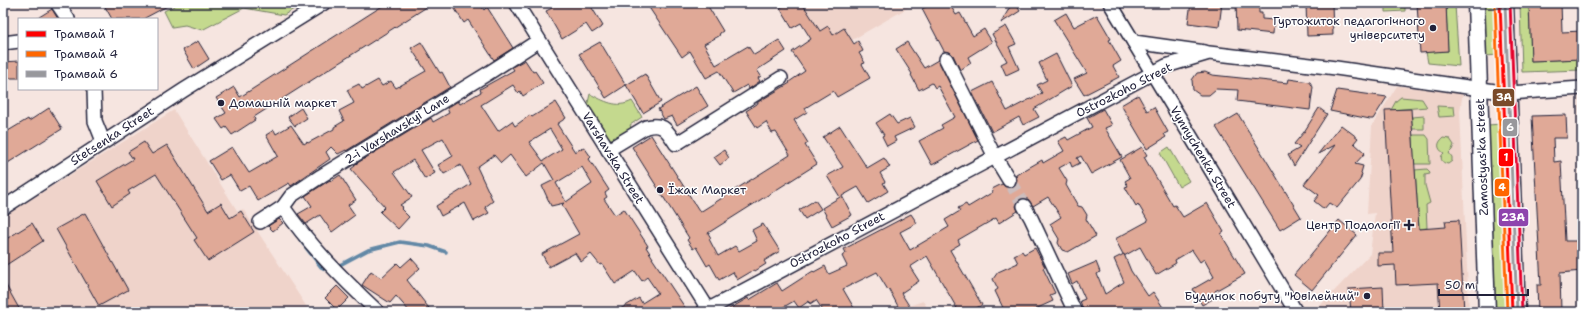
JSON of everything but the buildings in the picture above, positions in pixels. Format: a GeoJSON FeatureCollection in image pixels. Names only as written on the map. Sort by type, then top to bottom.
{"type":"FeatureCollection","features":[{"type":"Feature","properties":{"kind":"main road","name":"Zamostyas'ka street"},"geometry":{"type":"LineString","coordinates":[[1476,3],[1487,312]]}},
{"type":"Feature","properties":{"kind":"main road"},"geometry":{"type":"LineString","coordinates":[[1505,3],[1517,312]]}},
{"type":"Feature","properties":{"kind":"street"},"geometry":{"type":"LineString","coordinates":[[57,3],[67,18]]}},
{"type":"Feature","properties":{"kind":"street","name":"Stetsenka Street"},"geometry":{"type":"LineString","coordinates":[[3,208],[103,141],[324,3]]}},
{"type":"Feature","properties":{"kind":"street","name":"Varshavska Street"},"geometry":{"type":"LineString","coordinates":[[516,3],[709,310]]}},
{"type":"Feature","properties":{"kind":"street","name":"Vynnychenka Street"},"geometry":{"type":"LineString","coordinates":[[1110,3],[1296,312]]}},
{"type":"Feature","properties":{"kind":"street","name":"2-i Varshavskyi Lane"},"geometry":{"type":"LineString","coordinates":[[260,222],[284,207],[291,196],[321,176],[487,74],[538,40]]}},
{"type":"Feature","properties":{"kind":"street"},"geometry":{"type":"LineString","coordinates":[[3,43],[18,41]]}},
{"type":"Feature","properties":{"kind":"street"},"geometry":{"type":"LineString","coordinates":[[1134,42],[1209,53]]}},
{"type":"Feature","properties":{"kind":"street","name":"Ostrozkoho Street"},"geometry":{"type":"LineString","coordinates":[[709,310],[1166,66],[1209,53],[1336,68],[1509,93],[1582,88]]}},
{"type":"Feature","properties":{"kind":"street"},"geometry":{"type":"LineString","coordinates":[[946,59],[1008,180]]}},
{"type":"Feature","properties":{"kind":"street"},"geometry":{"type":"LineString","coordinates":[[608,150],[646,127],[653,125],[660,125],[666,129],[676,144],[782,78]]}},
{"type":"Feature","properties":{"kind":"street"},"geometry":{"type":"LineString","coordinates":[[94,90],[95,121],[103,141]]}},
{"type":"Feature","properties":{"kind":"street"},"geometry":{"type":"LineString","coordinates":[[1024,206],[1075,312]]}},
{"type":"Feature","properties":{"kind":"street"},"geometry":{"type":"LineString","coordinates":[[284,207],[300,232],[332,268],[376,310]]}},
{"type":"Feature","properties":{"kind":"shaded area"},"geometry":{"type":"Polygon","coordinates":[[[802,3],[916,3],[852,40],[844,28],[833,35],[828,26],[820,31],[802,3]]]}},
{"type":"Feature","properties":{"kind":"shaded area"},"geometry":{"type":"Polygon","coordinates":[[[1397,86],[1463,92],[1460,111],[1469,312],[1314,312],[1370,254],[1375,213],[1367,214],[1372,126],[1397,86]]]}},
{"type":"Feature","properties":{"kind":"shaded area"},"geometry":{"type":"Polygon","coordinates":[[[174,110],[238,212],[243,209],[310,312],[3,312],[3,217],[174,110]]]}},
{"type":"Feature","properties":{"kind":"shaded area"},"geometry":{"type":"Polygon","coordinates":[[[923,301],[930,312],[899,312],[909,306],[923,301]]]}},
{"type":"Feature","properties":{"kind":"green space"},"geometry":{"type":"Polygon","coordinates":[[[180,3],[304,3],[284,15],[244,8],[202,30],[185,25],[172,27],[164,11],[180,3]]]}},
{"type":"Feature","properties":{"kind":"green space"},"geometry":{"type":"Polygon","coordinates":[[[1386,3],[1405,3],[1405,11],[1386,12],[1386,3]]]}},
{"type":"Feature","properties":{"kind":"green space"},"geometry":{"type":"Polygon","coordinates":[[[1483,3],[1497,3],[1499,55],[1485,56],[1483,3]]]}},
{"type":"Feature","properties":{"kind":"green space"},"geometry":{"type":"Polygon","coordinates":[[[1520,3],[1529,3],[1531,61],[1582,59],[1582,70],[1522,72],[1520,3]]]}},
{"type":"Feature","properties":{"kind":"green space"},"geometry":{"type":"Polygon","coordinates":[[[1446,5],[1455,5],[1459,66],[1428,63],[1426,52],[1448,51],[1446,5]]]}},
{"type":"Feature","properties":{"kind":"green space"},"geometry":{"type":"Polygon","coordinates":[[[590,94],[616,104],[632,101],[642,117],[630,125],[631,128],[612,140],[605,135],[587,107],[590,94]]]}},
{"type":"Feature","properties":{"kind":"green space"},"geometry":{"type":"Polygon","coordinates":[[[1401,97],[1422,99],[1427,107],[1391,110],[1396,101],[1401,97]]]}},
{"type":"Feature","properties":{"kind":"green space"},"geometry":{"type":"Polygon","coordinates":[[[1437,106],[1454,107],[1455,116],[1439,117],[1437,106]]]}},
{"type":"Feature","properties":{"kind":"green space"},"geometry":{"type":"Polygon","coordinates":[[[1424,116],[1424,129],[1412,129],[1412,117],[1424,116]]]}},
{"type":"Feature","properties":{"kind":"green space"},"geometry":{"type":"Polygon","coordinates":[[[1501,124],[1508,312],[1494,312],[1488,125],[1501,124]]]}},
{"type":"Feature","properties":{"kind":"green space"},"geometry":{"type":"Polygon","coordinates":[[[1413,135],[1426,135],[1429,139],[1430,164],[1414,164],[1413,135]]]}},
{"type":"Feature","properties":{"kind":"green space"},"geometry":{"type":"Polygon","coordinates":[[[1443,138],[1450,139],[1454,145],[1449,153],[1452,157],[1452,161],[1448,164],[1442,160],[1444,153],[1439,148],[1440,142],[1443,138]]]}},
{"type":"Feature","properties":{"kind":"green space"},"geometry":{"type":"Polygon","coordinates":[[[1169,147],[1189,181],[1179,187],[1160,153],[1169,147]]]}},
{"type":"Feature","properties":{"kind":"green space"},"geometry":{"type":"Polygon","coordinates":[[[1427,169],[1430,174],[1425,175],[1425,185],[1430,203],[1426,205],[1427,228],[1419,229],[1415,170],[1427,169]]]}},
{"type":"Feature","properties":{"kind":"waterway"},"geometry":{"type":"LineString","coordinates":[[300,240],[321,267],[329,271]]}},
{"type":"Feature","properties":{"kind":"waterway"},"geometry":{"type":"LineString","coordinates":[[336,267],[368,250],[400,242],[429,246],[446,252]]}},
{"type":"Feature","properties":{"kind":"tunnel"},"geometry":{"type":"LineString","coordinates":[[1009,180],[1024,206]]}},
{"type":"Feature","properties":{"kind":"tram line","name":"4"},"geometry":{"type":"LineString","coordinates":[[1495,3],[1507,312]]}},
{"type":"Feature","properties":{"kind":"tram line","name":"1"},"geometry":{"type":"LineString","coordinates":[[1500,3],[1512,312]]}},
{"type":"Feature","properties":{"kind":"tram line","name":"6"},"geometry":{"type":"LineString","coordinates":[[1505,3],[1517,312]]}},
{"type":"Feature","properties":{"kind":"transit line","name":"3А"},"geometry":{"type":"LineString","coordinates":[[1500,3],[1512,312]]}},
{"type":"Feature","properties":{"kind":"transit line","name":"23А"},"geometry":{"type":"LineString","coordinates":[[1505,3],[1517,312]]}},
{"type":"Feature","properties":{"kind":"transit line"},"geometry":{"type":"LineString","coordinates":[[1510,3],[1522,312]]}},
{"type":"Feature","properties":{"kind":"place","name":"Гуртожиток педагогічного університету"},"geometry":{"type":"Point","coordinates":[1433,28]}},
{"type":"Feature","properties":{"kind":"place","name":"Домашній маркет"},"geometry":{"type":"Point","coordinates":[221,103]}},
{"type":"Feature","properties":{"kind":"place","name":"Їжак Маркет"},"geometry":{"type":"Point","coordinates":[660,190]}},
{"type":"Feature","properties":{"kind":"place","name":"Центр Подології"},"geometry":{"type":"Point","coordinates":[1409,225]}},
{"type":"Feature","properties":{"kind":"place","name":"Будинок побуту \"Ювілейний\""},"geometry":{"type":"Point","coordinates":[1367,296]}}]}
